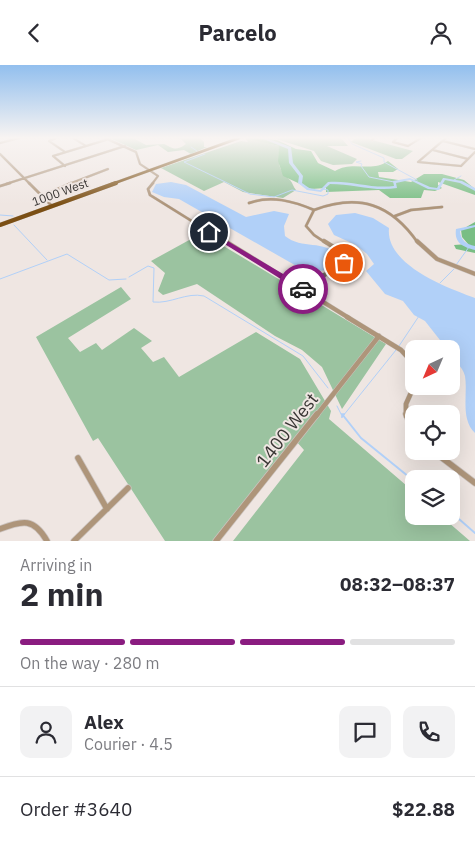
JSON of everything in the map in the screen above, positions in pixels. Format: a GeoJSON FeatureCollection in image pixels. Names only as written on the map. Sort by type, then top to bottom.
{"type":"FeatureCollection","features":[{"type":"Feature","properties":{"kind":"main road","name":"1000 West"},"geometry":{"type":"LineString","coordinates":[[0,225],[175,160]]}},
{"type":"Feature","properties":{"kind":"street"},"geometry":{"type":"LineString","coordinates":[[5,160],[52,206]]}},
{"type":"Feature","properties":{"kind":"street"},"geometry":{"type":"LineString","coordinates":[[57,160],[65,166]]}},
{"type":"Feature","properties":{"kind":"street"},"geometry":{"type":"LineString","coordinates":[[0,186],[82,160]]}},
{"type":"Feature","properties":{"kind":"street"},"geometry":{"type":"LineString","coordinates":[[138,160],[158,176],[150,186],[148,193],[379,336],[405,354]]}},
{"type":"Feature","properties":{"kind":"street"},"geometry":{"type":"LineString","coordinates":[[420,160],[418,162],[461,166],[467,160]]}},
{"type":"Feature","properties":{"kind":"street"},"geometry":{"type":"LineString","coordinates":[[42,197],[62,189],[76,180],[108,169]]}},
{"type":"Feature","properties":{"kind":"street"},"geometry":{"type":"LineString","coordinates":[[250,203],[264,199],[302,205],[314,210],[334,204],[365,203],[380,207],[408,227],[425,250],[450,265],[475,273]]}},
{"type":"Feature","properties":{"kind":"street"},"geometry":{"type":"LineString","coordinates":[[394,216],[411,210],[442,207]]}},
{"type":"Feature","properties":{"kind":"street"},"geometry":{"type":"LineString","coordinates":[[305,291],[316,280],[344,263],[340,251],[308,231],[306,226],[314,210]]}},
{"type":"Feature","properties":{"kind":"street","name":"1400 West"},"geometry":{"type":"LineString","coordinates":[[216,541],[379,336]]}},
{"type":"Feature","properties":{"kind":"street"},"geometry":{"type":"LineString","coordinates":[[405,414],[404,403],[409,395]]}},
{"type":"Feature","properties":{"kind":"street"},"geometry":{"type":"LineString","coordinates":[[78,459],[107,509]]}},
{"type":"Feature","properties":{"kind":"street"},"geometry":{"type":"LineString","coordinates":[[445,460],[475,483]]}},
{"type":"Feature","properties":{"kind":"street"},"geometry":{"type":"LineString","coordinates":[[74,541],[128,488]]}},
{"type":"Feature","properties":{"kind":"street"},"geometry":{"type":"LineString","coordinates":[[0,529],[17,521],[29,522],[41,529],[48,541]]}},
{"type":"Feature","properties":{"kind":"green space"},"geometry":{"type":"Polygon","coordinates":[[[184,160],[279,160],[282,172],[291,181],[296,190],[283,198],[243,192],[224,182],[204,191],[161,168],[184,160]]]}},
{"type":"Feature","properties":{"kind":"green space"},"geometry":{"type":"Polygon","coordinates":[[[316,160],[318,163],[335,171],[348,166],[375,166],[388,161],[398,169],[393,172],[378,172],[379,177],[411,182],[424,174],[442,174],[464,180],[475,189],[475,195],[438,182],[438,185],[442,188],[435,191],[424,190],[421,198],[390,198],[379,190],[326,192],[326,188],[311,189],[283,176],[278,161],[316,160]]]}},
{"type":"Feature","properties":{"kind":"green space"},"geometry":{"type":"Polygon","coordinates":[[[356,160],[352,164],[333,165],[321,161],[356,160]]]}},
{"type":"Feature","properties":{"kind":"green space"},"geometry":{"type":"Polygon","coordinates":[[[475,222],[475,253],[456,249],[454,245],[468,244],[462,237],[461,230],[475,222]]]}},
{"type":"Feature","properties":{"kind":"green space"},"geometry":{"type":"Polygon","coordinates":[[[202,233],[386,344],[342,409],[322,367],[302,350],[275,336],[197,284],[163,295],[158,291],[165,273],[151,261],[202,233]]]}},
{"type":"Feature","properties":{"kind":"green space"},"geometry":{"type":"Polygon","coordinates":[[[121,287],[131,299],[68,338],[80,352],[96,343],[102,350],[134,328],[152,341],[141,348],[153,362],[164,357],[179,377],[256,332],[300,359],[331,411],[329,419],[405,484],[405,525],[451,525],[470,541],[233,541],[304,450],[296,441],[215,541],[165,541],[98,438],[93,441],[36,337],[121,287]]]}},
{"type":"Feature","properties":{"kind":"water"},"geometry":{"type":"Polygon","coordinates":[[[171,182],[186,185],[246,217],[274,211],[289,214],[284,226],[285,236],[298,243],[320,246],[333,251],[339,256],[338,263],[330,269],[320,271],[300,268],[179,199],[164,197],[152,192],[156,184],[171,182]]]}},
{"type":"Feature","properties":{"kind":"water"},"geometry":{"type":"Polygon","coordinates":[[[355,213],[373,218],[389,228],[390,241],[397,253],[407,264],[435,281],[475,298],[475,433],[470,427],[466,414],[466,383],[460,366],[460,340],[440,340],[425,321],[414,315],[403,301],[385,294],[366,271],[374,264],[367,254],[356,245],[334,235],[328,224],[336,215],[355,213]]]}},
{"type":"Feature","properties":{"kind":"waterway"},"geometry":{"type":"LineString","coordinates":[[189,160],[184,162],[250,194],[274,197],[292,190],[323,196],[328,194],[328,190],[323,189]]}},
{"type":"Feature","properties":{"kind":"waterway"},"geometry":{"type":"LineString","coordinates":[[291,160],[301,176],[300,183],[308,189],[321,191],[329,183],[388,188],[396,187],[394,182],[410,179],[429,188],[438,189],[444,179],[461,182],[475,190]]}},
{"type":"Feature","properties":{"kind":"waterway"},"geometry":{"type":"LineString","coordinates":[[384,160],[384,162],[417,180]]}},
{"type":"Feature","properties":{"kind":"waterway"},"geometry":{"type":"LineString","coordinates":[[361,161],[356,162],[362,164],[361,166],[369,177],[394,182]]}},
{"type":"Feature","properties":{"kind":"waterway"},"geometry":{"type":"LineString","coordinates":[[454,180],[461,176]]}},
{"type":"Feature","properties":{"kind":"waterway"},"geometry":{"type":"LineString","coordinates":[[0,215],[13,216]]}},
{"type":"Feature","properties":{"kind":"waterway"},"geometry":{"type":"LineString","coordinates":[[14,225],[47,260]]}},
{"type":"Feature","properties":{"kind":"waterway"},"geometry":{"type":"LineString","coordinates":[[475,226],[458,230],[462,243],[475,248]]}},
{"type":"Feature","properties":{"kind":"waterway"},"geometry":{"type":"LineString","coordinates":[[456,265],[469,247]]}},
{"type":"Feature","properties":{"kind":"waterway"},"geometry":{"type":"LineString","coordinates":[[0,279],[67,254],[109,280],[126,279]]}},
{"type":"Feature","properties":{"kind":"waterway"},"geometry":{"type":"LineString","coordinates":[[129,277],[148,266],[154,268],[153,302],[197,295],[204,296],[303,356],[328,388]]}},
{"type":"Feature","properties":{"kind":"waterway"},"geometry":{"type":"LineString","coordinates":[[440,283],[454,269]]}},
{"type":"Feature","properties":{"kind":"waterway"},"geometry":{"type":"LineString","coordinates":[[399,346],[419,316]]}},
{"type":"Feature","properties":{"kind":"waterway"},"geometry":{"type":"LineString","coordinates":[[343,416],[396,350]]}},
{"type":"Feature","properties":{"kind":"waterway"},"geometry":{"type":"LineString","coordinates":[[337,406],[342,416]]}},
{"type":"Feature","properties":{"kind":"waterway"},"geometry":{"type":"LineString","coordinates":[[343,416],[361,438],[405,474]]}},
{"type":"Feature","properties":{"kind":"waterway"},"geometry":{"type":"LineString","coordinates":[[460,520],[475,533]]}},
{"type":"Feature","properties":{"kind":"way so far"},"geometry":{"type":"LineString","coordinates":[[303,289],[305,291],[316,280],[344,263]]}},
{"type":"Feature","properties":{"kind":"route"},"geometry":{"type":"LineString","coordinates":[[209,232],[303,289]]}}]}
